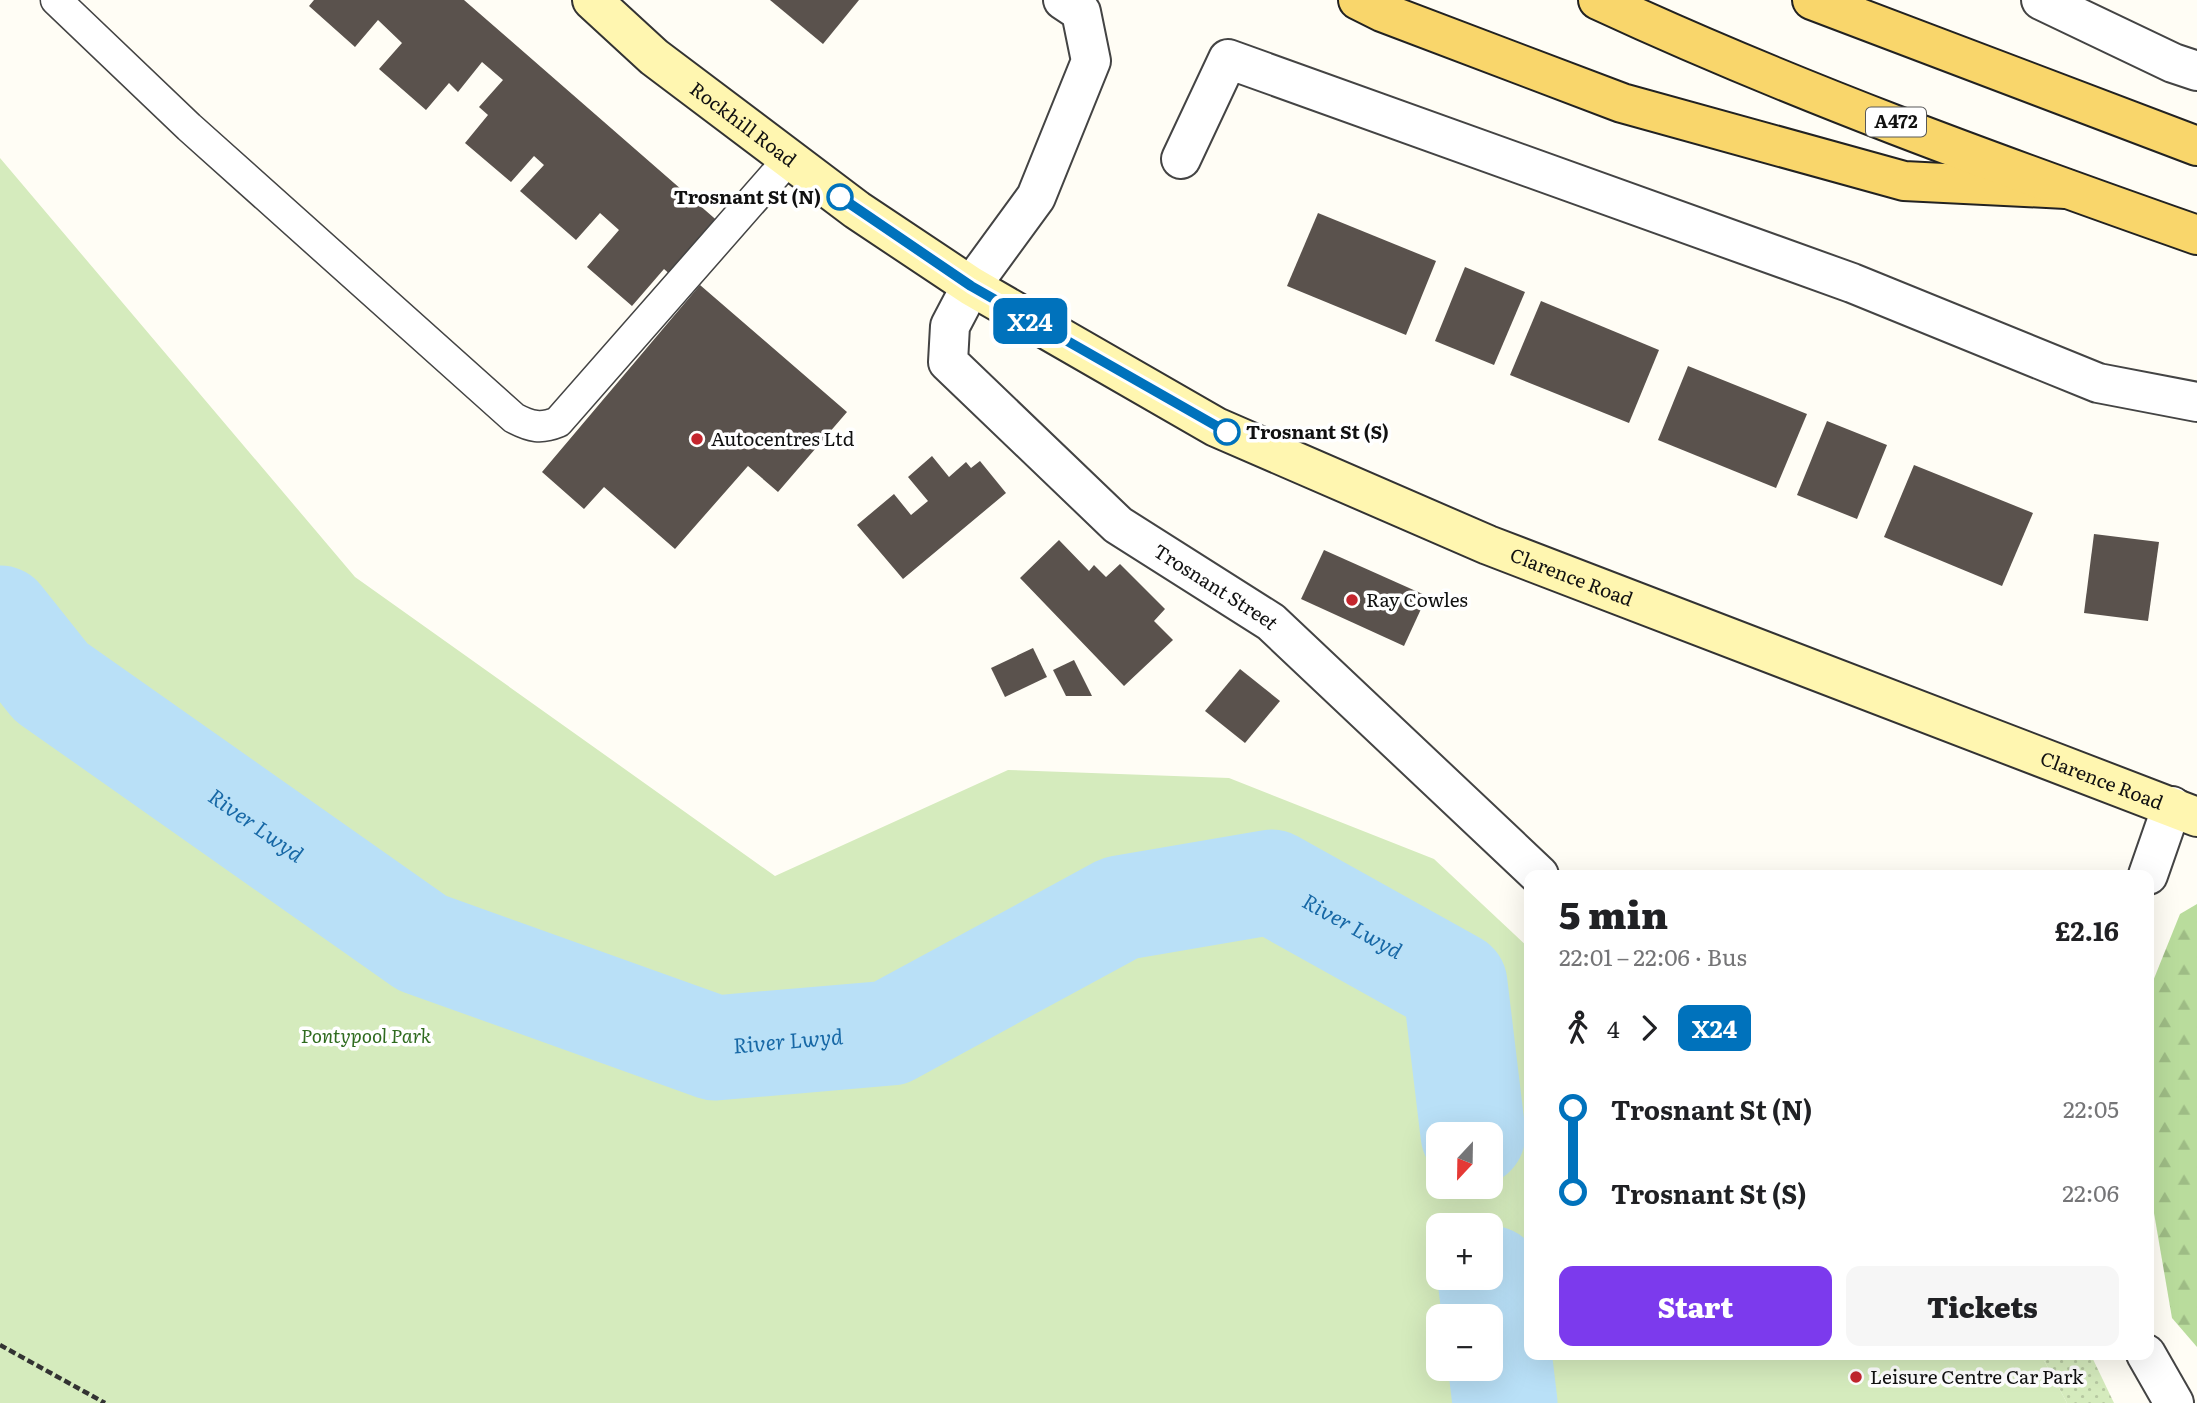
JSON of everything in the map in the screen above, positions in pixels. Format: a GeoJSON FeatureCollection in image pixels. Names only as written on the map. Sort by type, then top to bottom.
{"type":"FeatureCollection","features":[{"type":"Feature","properties":{"kind":"main road"},"geometry":{"type":"LineString","coordinates":[[1358,0],[1382,12],[1622,103],[1905,181],[2066,189]]}},
{"type":"Feature","properties":{"kind":"main road","name":"A472"},"geometry":{"type":"LineString","coordinates":[[1598,0],[1685,40],[2066,189],[2197,235]]}},
{"type":"Feature","properties":{"kind":"main road"},"geometry":{"type":"LineString","coordinates":[[1812,0],[2197,146]]}},
{"type":"Feature","properties":{"kind":"street","name":"Rockhill Road"},"geometry":{"type":"LineString","coordinates":[[592,0],[654,57],[788,160],[971,286]]}},
{"type":"Feature","properties":{"kind":"street","name":"Trosnant Street"},"geometry":{"type":"LineString","coordinates":[[1063,0],[1081,12],[1091,61],[1036,197],[971,286],[950,326],[948,362],[1118,525],[1271,622],[1534,870]]}},
{"type":"Feature","properties":{"kind":"street"},"geometry":{"type":"LineString","coordinates":[[2041,0],[2173,63],[2197,71]]}},
{"type":"Feature","properties":{"kind":"street"},"geometry":{"type":"LineString","coordinates":[[1181,159],[1228,59],[1852,283],[2098,383],[2197,402]]}},
{"type":"Feature","properties":{"kind":"street","name":"Clarence Road"},"geometry":{"type":"LineString","coordinates":[[971,286],[1216,427],[1475,540],[2185,812]]}},
{"type":"Feature","properties":{"kind":"street"},"geometry":{"type":"LineString","coordinates":[[2151,870],[2185,812]]}},
{"type":"Feature","properties":{"kind":"street"},"geometry":{"type":"LineString","coordinates":[[2149,1360],[2174,1403]]}},
{"type":"Feature","properties":{"kind":"lane"},"geometry":{"type":"LineString","coordinates":[[56,0],[189,127],[514,418],[529,426],[545,427],[558,422],[788,160]]}},
{"type":"Feature","properties":{"kind":"path"},"geometry":{"type":"LineString","coordinates":[[0,1345],[105,1403]]}},
{"type":"Feature","properties":{"kind":"green space","name":"Pontypool Park"},"geometry":{"type":"Polygon","coordinates":[[[0,158],[355,577],[775,876],[1008,770],[1229,778],[1434,859],[1524,943],[1524,1360],[2044,1360],[2067,1403],[0,1403],[0,158]]]}},
{"type":"Feature","properties":{"kind":"green space"},"geometry":{"type":"Polygon","coordinates":[[[2197,904],[2197,1347],[2172,1318],[2154,1213],[2154,979],[2180,914],[2197,904]]]}},
{"type":"Feature","properties":{"kind":"green space"},"geometry":{"type":"Polygon","coordinates":[[[2044,1360],[2093,1360],[2114,1403],[2067,1403],[2044,1360]]]}},
{"type":"Feature","properties":{"kind":"building"},"geometry":{"type":"Polygon","coordinates":[[[314,0],[464,0],[721,224],[674,278],[664,269],[632,306],[587,267],[619,230],[600,213],[576,240],[520,191],[544,165],[534,156],[511,182],[465,143],[488,115],[479,107],[503,80],[482,62],[458,92],[449,83],[426,110],[379,69],[402,43],[378,20],[355,47],[309,6],[314,0]]]}},
{"type":"Feature","properties":{"kind":"building"},"geometry":{"type":"Polygon","coordinates":[[[770,0],[859,0],[823,44],[770,0]]]}},
{"type":"Feature","properties":{"kind":"building"},"geometry":{"type":"Polygon","coordinates":[[[1318,213],[1436,261],[1406,335],[1287,286],[1318,213]]]}},
{"type":"Feature","properties":{"kind":"building"},"geometry":{"type":"Polygon","coordinates":[[[1465,267],[1525,292],[1494,365],[1435,341],[1465,267]]]}},
{"type":"Feature","properties":{"kind":"building","name":"Autocentres Ltd"},"geometry":{"type":"Polygon","coordinates":[[[700,285],[847,412],[778,492],[748,466],[675,549],[604,487],[584,509],[542,472],[700,285]]]}},
{"type":"Feature","properties":{"kind":"building"},"geometry":{"type":"Polygon","coordinates":[[[1541,301],[1659,350],[1629,423],[1510,375],[1541,301]]]}},
{"type":"Feature","properties":{"kind":"building"},"geometry":{"type":"Polygon","coordinates":[[[1688,366],[1807,414],[1776,488],[1658,440],[1688,366]]]}},
{"type":"Feature","properties":{"kind":"building"},"geometry":{"type":"Polygon","coordinates":[[[1827,421],[1887,445],[1857,519],[1797,495],[1827,421]]]}},
{"type":"Feature","properties":{"kind":"building"},"geometry":{"type":"Polygon","coordinates":[[[932,456],[949,477],[966,462],[971,468],[980,461],[1006,493],[903,579],[857,525],[894,494],[911,515],[928,501],[908,477],[932,456]]]}},
{"type":"Feature","properties":{"kind":"building"},"geometry":{"type":"Polygon","coordinates":[[[1914,465],[2033,513],[2002,586],[1884,537],[1914,465]]]}},
{"type":"Feature","properties":{"kind":"building"},"geometry":{"type":"Polygon","coordinates":[[[2094,534],[2159,542],[2148,621],[2084,613],[2094,534]]]}},
{"type":"Feature","properties":{"kind":"building"},"geometry":{"type":"Polygon","coordinates":[[[1059,540],[1089,571],[1094,565],[1106,577],[1120,564],[1165,609],[1154,621],[1173,640],[1124,686],[1020,578],[1059,540]]]}},
{"type":"Feature","properties":{"kind":"building"},"geometry":{"type":"Polygon","coordinates":[[[1324,550],[1427,596],[1404,646],[1301,599],[1324,550]]]}},
{"type":"Feature","properties":{"kind":"building"},"geometry":{"type":"Polygon","coordinates":[[[1033,648],[1047,677],[1005,697],[991,668],[1033,648]]]}},
{"type":"Feature","properties":{"kind":"building"},"geometry":{"type":"Polygon","coordinates":[[[1074,660],[1092,696],[1066,696],[1053,670],[1074,660]]]}},
{"type":"Feature","properties":{"kind":"building"},"geometry":{"type":"Polygon","coordinates":[[[1240,669],[1280,701],[1245,743],[1205,711],[1240,669]]]}},
{"type":"Feature","properties":{"kind":"waterway","name":"River Lwyd"},"geometry":{"type":"LineString","coordinates":[[0,618],[51,682],[422,943],[715,1048],[890,1033],[1120,908],[1272,882],[1455,984],[1472,1122]]}},
{"type":"Feature","properties":{"kind":"waterway","name":"River Lwyd"},"geometry":{"type":"LineString","coordinates":[[1491,1290],[1505,1403]]}},
{"type":"Feature","properties":{"kind":"bus line","name":"X24"},"geometry":{"type":"LineString","coordinates":[[840,197],[971,286],[1081,352],[1227,432]]}},
{"type":"Feature","properties":{"kind":"place","name":"Trosnant St (N)"},"geometry":{"type":"Point","coordinates":[840,197]}},
{"type":"Feature","properties":{"kind":"place","name":"Trosnant St (S)"},"geometry":{"type":"Point","coordinates":[1227,432]}},
{"type":"Feature","properties":{"kind":"place","name":"Autocentres Ltd"},"geometry":{"type":"Point","coordinates":[697,439]}},
{"type":"Feature","properties":{"kind":"place","name":"Ray Cowles"},"geometry":{"type":"Point","coordinates":[1352,600]}},
{"type":"Feature","properties":{"kind":"place","name":"Leisure Centre Car Park"},"geometry":{"type":"Point","coordinates":[1856,1377]}}]}
